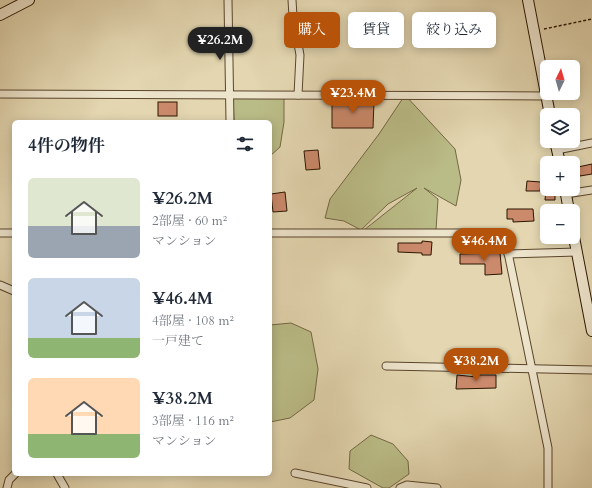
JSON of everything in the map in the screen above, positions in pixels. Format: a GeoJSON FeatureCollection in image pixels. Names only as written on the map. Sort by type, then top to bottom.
{"type":"FeatureCollection","features":[{"type":"Feature","properties":{"kind":"street"},"geometry":{"type":"LineString","coordinates":[[0,15],[29,0]]}},
{"type":"Feature","properties":{"kind":"street"},"geometry":{"type":"LineString","coordinates":[[228,0],[230,120]]}},
{"type":"Feature","properties":{"kind":"street"},"geometry":{"type":"LineString","coordinates":[[292,0],[293,16],[300,55],[298,95]]}},
{"type":"Feature","properties":{"kind":"street"},"geometry":{"type":"LineString","coordinates":[[528,0],[540,60]]}},
{"type":"Feature","properties":{"kind":"street"},"geometry":{"type":"LineString","coordinates":[[0,94],[540,96]]}},
{"type":"Feature","properties":{"kind":"street"},"geometry":{"type":"LineString","coordinates":[[580,144],[592,143]]}},
{"type":"Feature","properties":{"kind":"street"},"geometry":{"type":"LineString","coordinates":[[580,191],[592,190]]}},
{"type":"Feature","properties":{"kind":"street"},"geometry":{"type":"LineString","coordinates":[[0,233],[12,233]]}},
{"type":"Feature","properties":{"kind":"street"},"geometry":{"type":"LineString","coordinates":[[272,233],[504,233],[548,448],[548,488]]}},
{"type":"Feature","properties":{"kind":"street"},"geometry":{"type":"LineString","coordinates":[[575,244],[592,331]]}},
{"type":"Feature","properties":{"kind":"street"},"geometry":{"type":"LineString","coordinates":[[508,254],[577,252]]}},
{"type":"Feature","properties":{"kind":"street"},"geometry":{"type":"LineString","coordinates":[[0,285],[12,290]]}},
{"type":"Feature","properties":{"kind":"street"},"geometry":{"type":"LineString","coordinates":[[386,366],[592,370]]}},
{"type":"Feature","properties":{"kind":"street"},"geometry":{"type":"LineString","coordinates":[[295,473],[367,488]]}},
{"type":"Feature","properties":{"kind":"street"},"geometry":{"type":"LineString","coordinates":[[7,488],[9,480],[13,476]]}},
{"type":"Feature","properties":{"kind":"street"},"geometry":{"type":"LineString","coordinates":[[58,476],[65,488]]}},
{"type":"Feature","properties":{"kind":"street"},"geometry":{"type":"LineString","coordinates":[[400,488],[407,485],[437,488]]}},
{"type":"Feature","properties":{"kind":"path"},"geometry":{"type":"LineString","coordinates":[[534,30],[592,19]]}},
{"type":"Feature","properties":{"kind":"green space"},"geometry":{"type":"Polygon","coordinates":[[[284,95],[284,122],[280,147],[272,154],[272,120],[234,120],[233,98],[284,95]]]}},
{"type":"Feature","properties":{"kind":"green space"},"geometry":{"type":"Polygon","coordinates":[[[405,95],[455,149],[461,180],[456,206],[424,188],[438,199],[436,230],[364,230],[417,188],[388,204],[361,230],[344,221],[325,218],[330,199],[379,134],[405,95]]]}},
{"type":"Feature","properties":{"kind":"green space"},"geometry":{"type":"Polygon","coordinates":[[[291,323],[311,332],[318,369],[314,400],[290,418],[272,422],[272,325],[291,323]]]}},
{"type":"Feature","properties":{"kind":"green space"},"geometry":{"type":"Polygon","coordinates":[[[371,435],[393,444],[408,461],[409,474],[389,488],[383,488],[349,469],[350,451],[371,435]]]}},
{"type":"Feature","properties":{"kind":"building"},"geometry":{"type":"Polygon","coordinates":[[[332,101],[374,101],[373,128],[332,128],[332,101]]]}},
{"type":"Feature","properties":{"kind":"building"},"geometry":{"type":"Polygon","coordinates":[[[158,102],[177,102],[177,116],[158,116],[158,102]]]}},
{"type":"Feature","properties":{"kind":"building"},"geometry":{"type":"Polygon","coordinates":[[[318,150],[320,169],[306,170],[304,151],[318,150]]]}},
{"type":"Feature","properties":{"kind":"building"},"geometry":{"type":"Polygon","coordinates":[[[592,164],[592,174],[580,176],[580,167],[592,164]]]}},
{"type":"Feature","properties":{"kind":"building"},"geometry":{"type":"Polygon","coordinates":[[[527,181],[540,182],[540,191],[526,191],[527,181]]]}},
{"type":"Feature","properties":{"kind":"building"},"geometry":{"type":"Polygon","coordinates":[[[285,192],[287,211],[273,212],[272,194],[285,192]]]}},
{"type":"Feature","properties":{"kind":"building"},"geometry":{"type":"Polygon","coordinates":[[[545,196],[555,196],[555,200],[545,200],[545,196]]]}},
{"type":"Feature","properties":{"kind":"building"},"geometry":{"type":"Polygon","coordinates":[[[507,209],[533,209],[534,221],[513,222],[513,219],[507,219],[507,209]]]}},
{"type":"Feature","properties":{"kind":"building"},"geometry":{"type":"Polygon","coordinates":[[[422,241],[432,242],[431,255],[398,252],[398,243],[422,243],[422,241]]]}},
{"type":"Feature","properties":{"kind":"building"},"geometry":{"type":"Polygon","coordinates":[[[500,253],[502,274],[485,275],[485,264],[460,264],[460,254],[500,253]]]}},
{"type":"Feature","properties":{"kind":"building"},"geometry":{"type":"Polygon","coordinates":[[[457,375],[477,377],[477,375],[496,375],[496,388],[456,389],[457,375]]]}}]}
